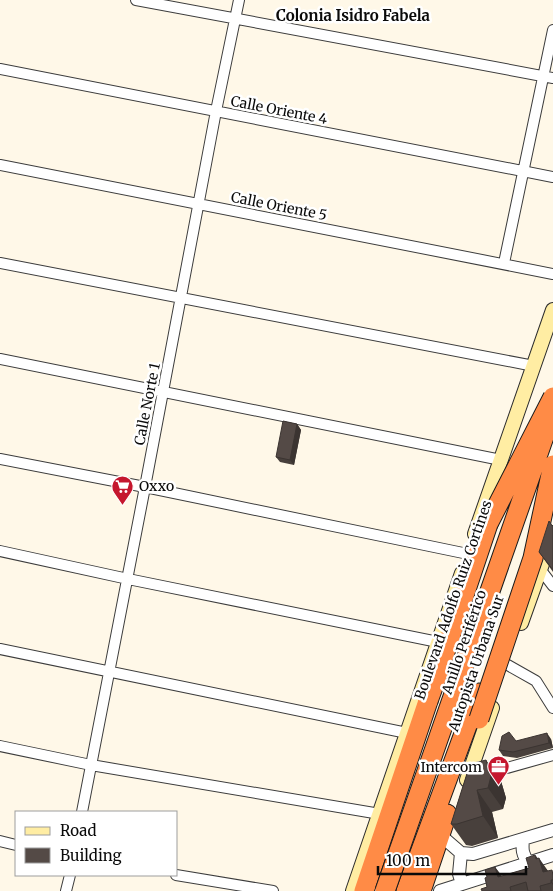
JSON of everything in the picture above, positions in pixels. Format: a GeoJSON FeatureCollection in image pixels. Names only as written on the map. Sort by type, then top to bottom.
{"type":"FeatureCollection","features":[{"type":"Feature","properties":{"kind":"highway"},"geometry":{"type":"LineString","coordinates":[[364,891],[488,524],[553,395]]}},
{"type":"Feature","properties":{"kind":"highway","name":"Anillo Periférico"},"geometry":{"type":"LineString","coordinates":[[379,891],[474,610],[553,395]]}},
{"type":"Feature","properties":{"kind":"highway","name":"Autopista Urbana Sur"},"geometry":{"type":"LineString","coordinates":[[385,891],[553,411]]}},
{"type":"Feature","properties":{"kind":"highway","name":"Autopista Urbana Sur"},"geometry":{"type":"LineString","coordinates":[[397,891],[553,434]]}},
{"type":"Feature","properties":{"kind":"highway"},"geometry":{"type":"LineString","coordinates":[[421,891],[533,558],[553,465]]}},
{"type":"Feature","properties":{"kind":"highway"},"geometry":{"type":"LineString","coordinates":[[406,891],[473,709],[553,474]]}},
{"type":"Feature","properties":{"kind":"highway"},"geometry":{"type":"LineString","coordinates":[[492,707],[512,595]]}},
{"type":"Feature","properties":{"kind":"main road","name":"Boulevard Adolfo Ruiz Cortines"},"geometry":{"type":"LineString","coordinates":[[353,891],[553,310]]}},
{"type":"Feature","properties":{"kind":"main road"},"geometry":{"type":"LineString","coordinates":[[428,891],[553,533]]}},
{"type":"Feature","properties":{"kind":"street"},"geometry":{"type":"LineString","coordinates":[[136,0],[548,77]]}},
{"type":"Feature","properties":{"kind":"street","name":"Calle Norte 1"},"geometry":{"type":"LineString","coordinates":[[82,811],[146,487],[198,204],[239,0]]}},
{"type":"Feature","properties":{"kind":"street"},"geometry":{"type":"LineString","coordinates":[[504,264],[523,171],[548,77],[553,30]]}},
{"type":"Feature","properties":{"kind":"street","name":"Calle Oriente 4"},"geometry":{"type":"LineString","coordinates":[[0,69],[553,177]]}},
{"type":"Feature","properties":{"kind":"street","name":"Calle Oriente 5"},"geometry":{"type":"LineString","coordinates":[[0,165],[553,274]]}},
{"type":"Feature","properties":{"kind":"street"},"geometry":{"type":"LineString","coordinates":[[0,263],[534,366]]}},
{"type":"Feature","properties":{"kind":"street"},"geometry":{"type":"LineString","coordinates":[[0,359],[501,460]]}},
{"type":"Feature","properties":{"kind":"street"},"geometry":{"type":"LineString","coordinates":[[0,460],[146,487],[468,554]]}},
{"type":"Feature","properties":{"kind":"street"},"geometry":{"type":"LineString","coordinates":[[0,551],[438,642]]}},
{"type":"Feature","properties":{"kind":"street"},"geometry":{"type":"LineString","coordinates":[[540,569],[553,586]]}},
{"type":"Feature","properties":{"kind":"street"},"geometry":{"type":"LineString","coordinates":[[0,649],[407,733]]}},
{"type":"Feature","properties":{"kind":"street"},"geometry":{"type":"LineString","coordinates":[[506,664],[536,681],[553,708]]}},
{"type":"Feature","properties":{"kind":"street"},"geometry":{"type":"LineString","coordinates":[[0,746],[91,765],[380,814]]}},
{"type":"Feature","properties":{"kind":"street"},"geometry":{"type":"LineString","coordinates":[[468,778],[553,755]]}},
{"type":"Feature","properties":{"kind":"street"},"geometry":{"type":"LineString","coordinates":[[446,840],[460,854],[473,854],[553,830]]}},
{"type":"Feature","properties":{"kind":"street"},"geometry":{"type":"LineString","coordinates":[[523,839],[522,849],[524,857],[529,863]]}},
{"type":"Feature","properties":{"kind":"street"},"geometry":{"type":"LineString","coordinates":[[0,841],[15,845]]}},
{"type":"Feature","properties":{"kind":"street"},"geometry":{"type":"LineString","coordinates":[[507,845],[514,852],[516,858],[514,867]]}},
{"type":"Feature","properties":{"kind":"street"},"geometry":{"type":"LineString","coordinates":[[460,854],[459,874],[462,884]]}},
{"type":"Feature","properties":{"kind":"street"},"geometry":{"type":"LineString","coordinates":[[445,890],[553,855]]}},
{"type":"Feature","properties":{"kind":"street"},"geometry":{"type":"LineString","coordinates":[[178,874],[273,891]]}},
{"type":"Feature","properties":{"kind":"street"},"geometry":{"type":"LineString","coordinates":[[66,891],[70,876]]}},
{"type":"Feature","properties":{"kind":"building"},"geometry":{"type":"Polygon","coordinates":[[[283,421],[297,424],[290,460],[276,457],[283,421]]]}},
{"type":"Feature","properties":{"kind":"building"},"geometry":{"type":"Polygon","coordinates":[[[549,521],[553,527],[553,570],[539,552],[549,521]]]}},
{"type":"Feature","properties":{"kind":"building"},"geometry":{"type":"Polygon","coordinates":[[[509,732],[516,741],[547,733],[549,743],[513,752],[499,750],[502,736],[509,732]]]}},
{"type":"Feature","properties":{"kind":"building"},"geometry":{"type":"Polygon","coordinates":[[[486,760],[491,776],[488,788],[477,790],[483,816],[451,824],[470,764],[486,760]]]}},
{"type":"Feature","properties":{"kind":"building"},"geometry":{"type":"Polygon","coordinates":[[[535,855],[536,859],[539,858],[543,872],[552,870],[553,875],[551,883],[540,886],[541,891],[528,891],[526,882],[510,887],[511,891],[482,891],[481,889],[487,887],[485,870],[495,867],[498,877],[529,868],[526,858],[535,855]]]}},
{"type":"Feature","properties":{"kind":"place","name":"Oxxo"},"geometry":{"type":"Point","coordinates":[123,505]}},
{"type":"Feature","properties":{"kind":"place","name":"Intercom"},"geometry":{"type":"Point","coordinates":[498,786]}},
{"type":"Feature","properties":{"kind":"district","name":"Colonia Isidro Fabela"},"geometry":{"type":"Point","coordinates":[353,15]}}]}
